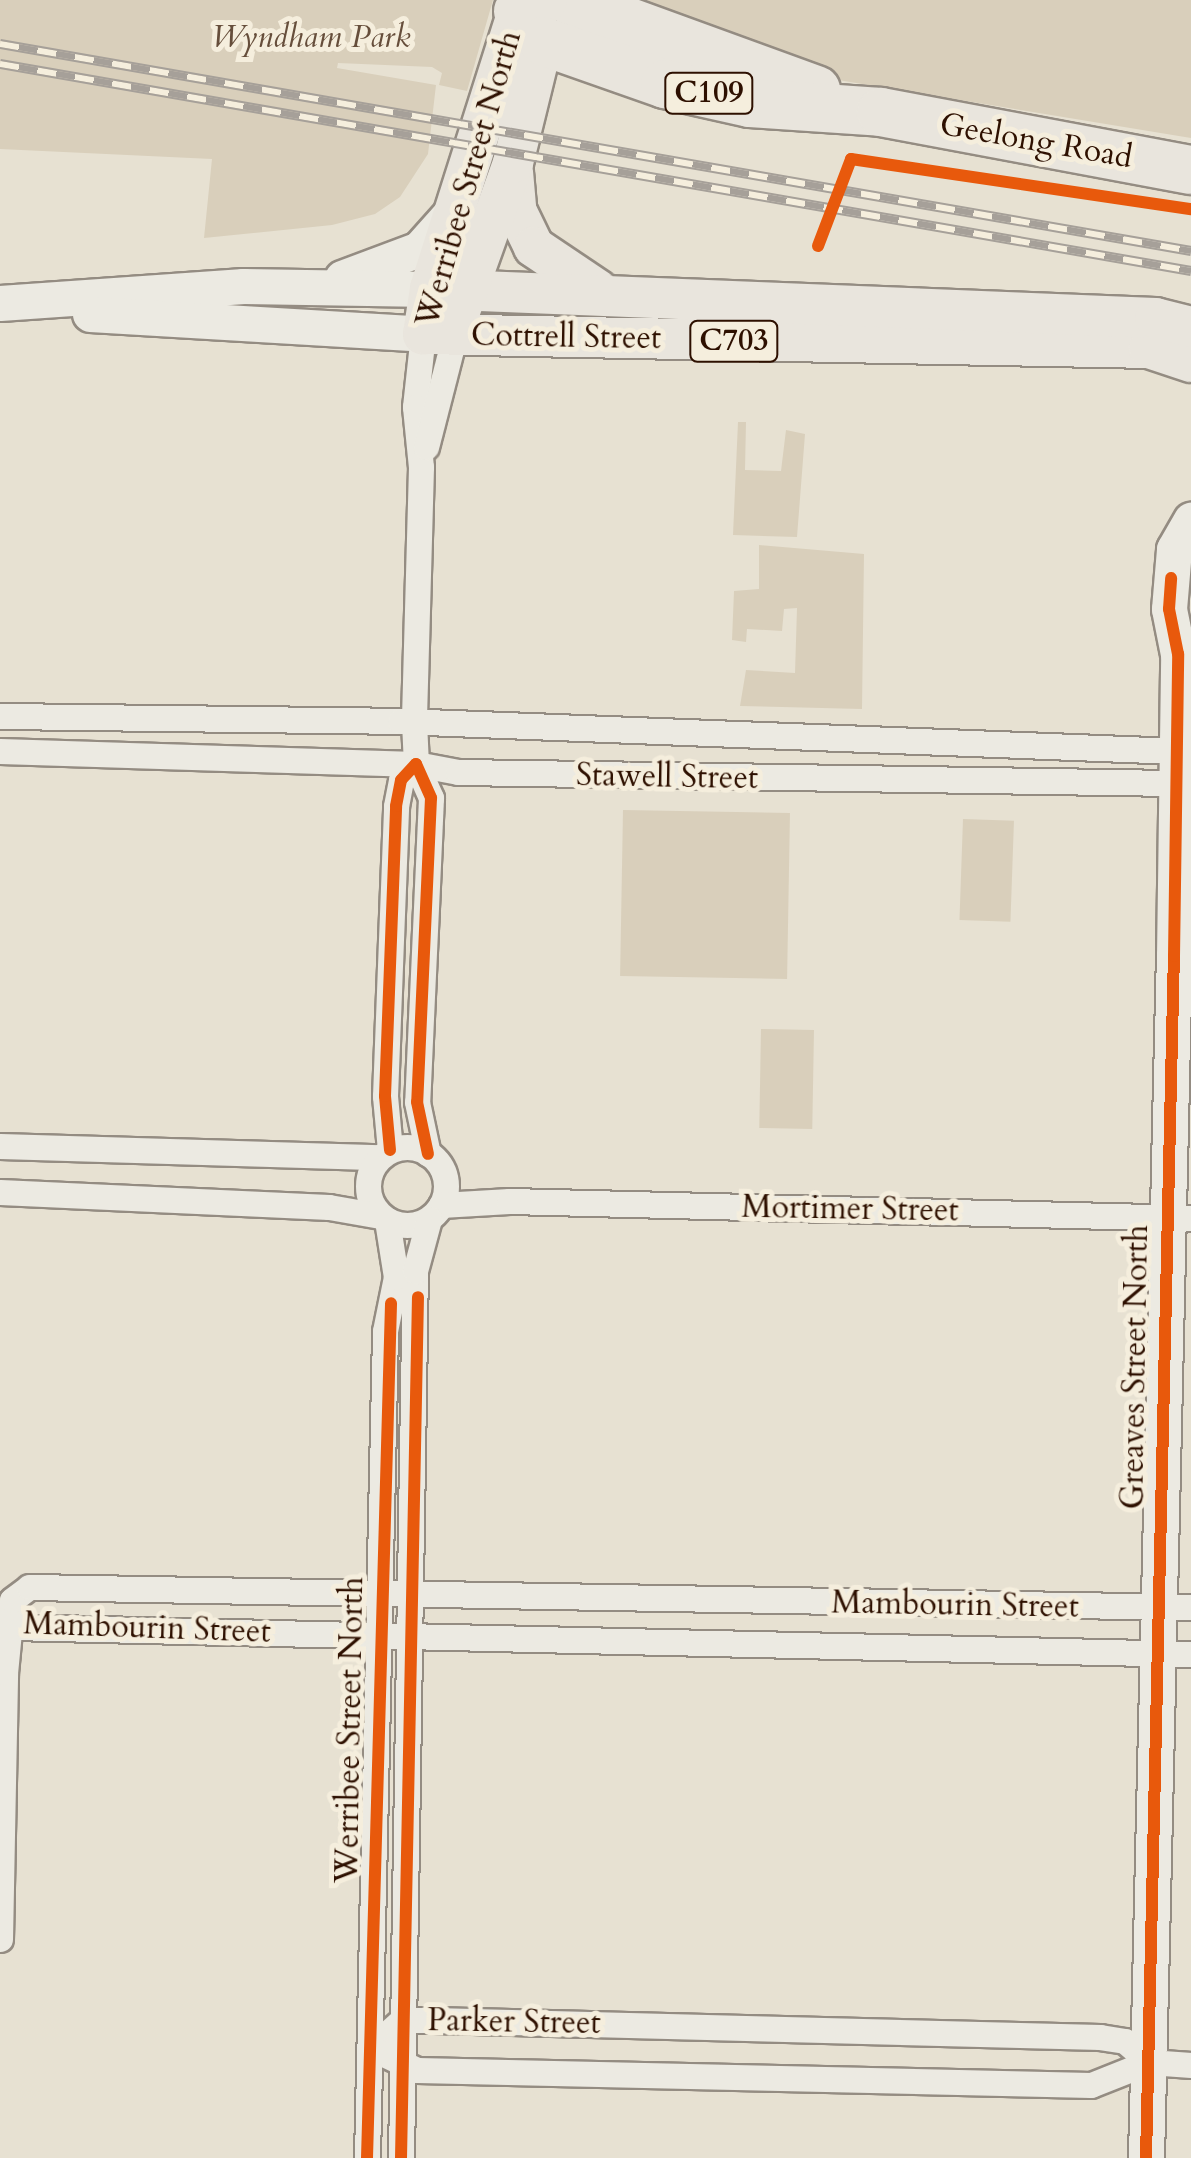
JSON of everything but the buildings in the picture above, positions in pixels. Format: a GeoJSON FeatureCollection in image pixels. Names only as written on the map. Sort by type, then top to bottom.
{"type":"FeatureCollection","features":[{"type":"Feature","properties":{"kind":"highway","name":"Geelong Road"},"geometry":{"type":"LineString","coordinates":[[569,0],[881,112]]}},
{"type":"Feature","properties":{"kind":"highway","name":"Geelong Road"},"geometry":{"type":"LineString","coordinates":[[536,10],[664,84],[750,103],[881,112],[1191,170]]}},
{"type":"Feature","properties":{"kind":"main road","name":"Werribee Street North"},"geometry":{"type":"LineString","coordinates":[[448,289],[514,163],[536,10]]}},
{"type":"Feature","properties":{"kind":"main road","name":"Werribee Street North"},"geometry":{"type":"LineString","coordinates":[[439,334],[458,204],[536,10]]}},
{"type":"Feature","properties":{"kind":"main road","name":"C703"},"geometry":{"type":"LineString","coordinates":[[514,163],[516,210],[534,246],[575,280],[624,296]]}},
{"type":"Feature","properties":{"kind":"main road","name":"Cottrell Street"},"geometry":{"type":"LineString","coordinates":[[448,289],[1155,318],[1191,327]]}},
{"type":"Feature","properties":{"kind":"main road"},"geometry":{"type":"LineString","coordinates":[[956,310],[1002,332],[1014,348]]}},
{"type":"Feature","properties":{"kind":"main road","name":"Cottrell Street"},"geometry":{"type":"LineString","coordinates":[[439,334],[1149,348],[1191,362]]}},
{"type":"Feature","properties":{"kind":"street"},"geometry":{"type":"LineString","coordinates":[[307,287],[408,255],[433,239],[458,204]]}},
{"type":"Feature","properties":{"kind":"street","name":"Cottrell Street"},"geometry":{"type":"LineString","coordinates":[[0,304],[307,287],[448,289]]}},
{"type":"Feature","properties":{"kind":"street","name":"Cottrell Street"},"geometry":{"type":"LineString","coordinates":[[0,304],[244,328],[439,334]]}},
{"type":"Feature","properties":{"kind":"street","name":"Werribee Street North"},"geometry":{"type":"LineString","coordinates":[[428,1154],[417,1102],[431,798],[416,764],[414,722],[421,467],[415,407],[439,334]]}},
{"type":"Feature","properties":{"kind":"street","name":"Greaves Street North"},"geometry":{"type":"LineString","coordinates":[[1178,654],[1170,592],[1174,549],[1191,519]]}},
{"type":"Feature","properties":{"kind":"street","name":"Greaves Street North"},"geometry":{"type":"LineString","coordinates":[[1146,2158],[1174,1654],[1178,1217],[1175,767],[1178,654],[1191,582]]}},
{"type":"Feature","properties":{"kind":"street","name":"Stawell Street"},"geometry":{"type":"LineString","coordinates":[[10,716],[414,722],[1175,767],[478,773],[416,764],[9,752],[10,716]]}},
{"type":"Feature","properties":{"kind":"street"},"geometry":{"type":"LineString","coordinates":[[161,720],[161,755]]}},
{"type":"Feature","properties":{"kind":"street","name":"Werribee Street North"},"geometry":{"type":"LineString","coordinates":[[385,1154],[396,806],[401,780],[416,764]]}},
{"type":"Feature","properties":{"kind":"street"},"geometry":{"type":"LineString","coordinates":[[0,1146],[428,1154],[444,1175],[435,1212],[408,1226],[330,1207],[0,1192]]}},
{"type":"Feature","properties":{"kind":"street"},"geometry":{"type":"LineString","coordinates":[[383,1218],[368,1180],[385,1154]]}},
{"type":"Feature","properties":{"kind":"street","name":"Mortimer Street"},"geometry":{"type":"LineString","coordinates":[[444,1175],[509,1201]]}},
{"type":"Feature","properties":{"kind":"street","name":"Mortimer Street"},"geometry":{"type":"LineString","coordinates":[[435,1212],[509,1201],[1178,1217]]}},
{"type":"Feature","properties":{"kind":"street","name":"Werribee Street North"},"geometry":{"type":"LineString","coordinates":[[401,2158],[415,1271],[435,1212]]}},
{"type":"Feature","properties":{"kind":"street","name":"Werribee Street North"},"geometry":{"type":"LineString","coordinates":[[367,2158],[386,1331],[396,1277],[383,1218]]}},
{"type":"Feature","properties":{"kind":"street","name":"Mambourin Street"},"geometry":{"type":"LineString","coordinates":[[1174,1607],[29,1587],[12,1600],[10,1627],[1174,1654]]}},
{"type":"Feature","properties":{"kind":"street"},"geometry":{"type":"LineString","coordinates":[[0,1939],[10,1627]]}},
{"type":"Feature","properties":{"kind":"street","name":"Parker Street"},"geometry":{"type":"LineString","coordinates":[[1149,2062],[1125,2040],[1100,2037],[402,2020],[371,2048],[402,2068],[1091,2086],[1149,2062],[1191,2065]]}},
{"type":"Feature","properties":{"kind":"green space","name":"Wyndham Park"},"geometry":{"type":"Polygon","coordinates":[[[0,0],[493,0],[467,91],[439,85],[442,73],[432,67],[338,63],[337,68],[436,85],[428,154],[400,197],[375,214],[332,225],[204,238],[212,159],[0,149],[0,0]]]}},
{"type":"Feature","properties":{"kind":"green space"},"geometry":{"type":"Polygon","coordinates":[[[600,0],[1191,0],[1191,138],[838,80],[600,0]]]}},
{"type":"Feature","properties":{"kind":"green space"},"geometry":{"type":"Polygon","coordinates":[[[738,422],[746,422],[745,470],[781,471],[786,430],[805,434],[797,537],[733,535],[738,422]]]}},
{"type":"Feature","properties":{"kind":"green space"},"geometry":{"type":"Polygon","coordinates":[[[759,545],[864,554],[862,709],[740,706],[746,670],[795,673],[797,608],[784,609],[782,631],[747,629],[746,642],[732,640],[734,591],[759,589],[759,545]]]}},
{"type":"Feature","properties":{"kind":"green space"},"geometry":{"type":"Polygon","coordinates":[[[623,810],[790,813],[787,979],[620,976],[623,810]]]}},
{"type":"Feature","properties":{"kind":"green space"},"geometry":{"type":"Polygon","coordinates":[[[963,819],[1014,821],[1010,922],[959,920],[963,819]]]}},
{"type":"Feature","properties":{"kind":"green space"},"geometry":{"type":"Polygon","coordinates":[[[761,1029],[814,1030],[812,1129],[759,1128],[761,1029]]]}},
{"type":"Feature","properties":{"kind":"railway"},"geometry":{"type":"LineString","coordinates":[[0,44],[1191,251]]}},
{"type":"Feature","properties":{"kind":"railway"},"geometry":{"type":"LineString","coordinates":[[0,64],[1191,271]]}},
{"type":"Feature","properties":{"kind":"cycle path"},"geometry":{"type":"LineString","coordinates":[[818,246],[851,159],[1191,209]]}},
{"type":"Feature","properties":{"kind":"cycle path"},"geometry":{"type":"LineString","coordinates":[[1146,2158],[1174,956],[1178,654],[1169,609],[1171,578]]}},
{"type":"Feature","properties":{"kind":"cycle path"},"geometry":{"type":"LineString","coordinates":[[390,1150],[385,1096],[396,806],[401,780],[416,764],[431,798],[417,1102],[428,1154]]}},
{"type":"Feature","properties":{"kind":"cycle path"},"geometry":{"type":"LineString","coordinates":[[401,2158],[418,1297]]}},
{"type":"Feature","properties":{"kind":"cycle path"},"geometry":{"type":"LineString","coordinates":[[367,2158],[391,1303]]}}]}
